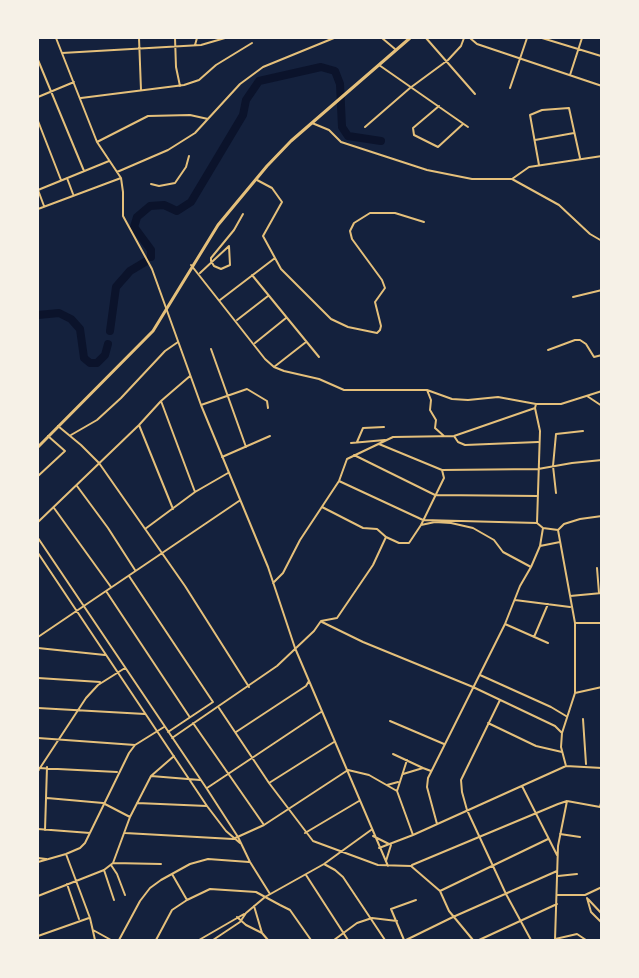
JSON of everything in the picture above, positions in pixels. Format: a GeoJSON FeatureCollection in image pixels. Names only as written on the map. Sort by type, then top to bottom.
{"type":"FeatureCollection","features":[{"type":"Feature","properties":{"kind":"main road"},"geometry":{"type":"LineString","coordinates":[[38,447],[153,331],[167,310],[191,265],[218,225],[254,179],[291,141],[333,103],[410,38]]}},
{"type":"Feature","properties":{"kind":"street"},"geometry":{"type":"LineString","coordinates":[[56,38],[97,142],[120,178],[123,192],[123,216],[152,268],[201,405],[273,583],[321,712],[348,770],[373,836],[388,866]]}},
{"type":"Feature","properties":{"kind":"street"},"geometry":{"type":"LineString","coordinates":[[139,38],[141,90]]}},
{"type":"Feature","properties":{"kind":"street"},"geometry":{"type":"LineString","coordinates":[[175,38],[176,67],[180,86]]}},
{"type":"Feature","properties":{"kind":"street"},"geometry":{"type":"LineString","coordinates":[[195,45],[197,38]]}},
{"type":"Feature","properties":{"kind":"street"},"geometry":{"type":"LineString","coordinates":[[62,53],[201,45],[225,38]]}},
{"type":"Feature","properties":{"kind":"street"},"geometry":{"type":"LineString","coordinates":[[116,173],[168,150],[196,133],[240,84],[263,67],[334,38]]}},
{"type":"Feature","properties":{"kind":"street"},"geometry":{"type":"LineString","coordinates":[[382,38],[396,50]]}},
{"type":"Feature","properties":{"kind":"street"},"geometry":{"type":"LineString","coordinates":[[426,38],[448,60],[475,94]]}},
{"type":"Feature","properties":{"kind":"street"},"geometry":{"type":"LineString","coordinates":[[365,127],[410,88],[448,60],[461,46],[464,38]]}},
{"type":"Feature","properties":{"kind":"street"},"geometry":{"type":"LineString","coordinates":[[470,38],[477,44],[602,86]]}},
{"type":"Feature","properties":{"kind":"street"},"geometry":{"type":"LineString","coordinates":[[510,88],[527,38]]}},
{"type":"Feature","properties":{"kind":"street"},"geometry":{"type":"LineString","coordinates":[[542,38],[601,56]]}},
{"type":"Feature","properties":{"kind":"street"},"geometry":{"type":"LineString","coordinates":[[570,75],[582,38]]}},
{"type":"Feature","properties":{"kind":"street"},"geometry":{"type":"LineString","coordinates":[[81,98],[180,86],[199,80],[216,65],[252,43]]}},
{"type":"Feature","properties":{"kind":"street"},"geometry":{"type":"LineString","coordinates":[[38,60],[84,171]]}},
{"type":"Feature","properties":{"kind":"street"},"geometry":{"type":"LineString","coordinates":[[379,65],[468,127]]}},
{"type":"Feature","properties":{"kind":"street"},"geometry":{"type":"LineString","coordinates":[[38,97],[74,82]]}},
{"type":"Feature","properties":{"kind":"street"},"geometry":{"type":"LineString","coordinates":[[439,106],[413,128],[414,134],[438,147],[464,124]]}},
{"type":"Feature","properties":{"kind":"street"},"geometry":{"type":"LineString","coordinates":[[539,165],[530,115],[542,110],[569,108],[580,158]]}},
{"type":"Feature","properties":{"kind":"street"},"geometry":{"type":"LineString","coordinates":[[97,142],[148,116],[190,115],[208,119]]}},
{"type":"Feature","properties":{"kind":"street"},"geometry":{"type":"LineString","coordinates":[[38,121],[62,180]]}},
{"type":"Feature","properties":{"kind":"street"},"geometry":{"type":"LineString","coordinates":[[312,123],[329,130],[341,142],[426,170],[472,179],[512,179],[559,205],[590,234],[602,242]]}},
{"type":"Feature","properties":{"kind":"street"},"geometry":{"type":"LineString","coordinates":[[535,140],[574,133]]}},
{"type":"Feature","properties":{"kind":"street"},"geometry":{"type":"LineString","coordinates":[[151,184],[159,186],[175,182],[186,167],[189,156]]}},
{"type":"Feature","properties":{"kind":"street"},"geometry":{"type":"LineString","coordinates":[[512,179],[529,167],[602,156]]}},
{"type":"Feature","properties":{"kind":"street"},"geometry":{"type":"LineString","coordinates":[[44,206],[38,190],[108,161]]}},
{"type":"Feature","properties":{"kind":"street"},"geometry":{"type":"LineString","coordinates":[[67,178],[74,195]]}},
{"type":"Feature","properties":{"kind":"street"},"geometry":{"type":"LineString","coordinates":[[38,209],[120,178]]}},
{"type":"Feature","properties":{"kind":"street"},"geometry":{"type":"LineString","coordinates":[[254,179],[272,188],[282,202],[263,233],[264,241],[281,269],[331,319],[348,327],[376,333],[381,326],[375,302],[385,288],[382,280],[352,238],[350,231],[354,222],[370,213],[395,213],[424,222]]}},
{"type":"Feature","properties":{"kind":"street"},"geometry":{"type":"LineString","coordinates":[[211,262],[220,245],[234,230],[243,214]]}},
{"type":"Feature","properties":{"kind":"street"},"geometry":{"type":"LineString","coordinates":[[200,274],[211,262],[229,246],[230,265],[221,269],[214,266],[211,262]]}},
{"type":"Feature","properties":{"kind":"street"},"geometry":{"type":"LineString","coordinates":[[220,300],[275,258]]}},
{"type":"Feature","properties":{"kind":"street"},"geometry":{"type":"LineString","coordinates":[[191,265],[200,274],[265,359],[274,367],[319,379],[344,390],[358,391],[395,388],[428,390],[452,399],[468,400],[498,397],[536,406]]}},
{"type":"Feature","properties":{"kind":"street"},"geometry":{"type":"LineString","coordinates":[[252,276],[319,357]]}},
{"type":"Feature","properties":{"kind":"street"},"geometry":{"type":"LineString","coordinates":[[573,297],[602,290]]}},
{"type":"Feature","properties":{"kind":"street"},"geometry":{"type":"LineString","coordinates":[[236,320],[268,296]]}},
{"type":"Feature","properties":{"kind":"street"},"geometry":{"type":"LineString","coordinates":[[254,344],[286,318]]}},
{"type":"Feature","properties":{"kind":"street"},"geometry":{"type":"LineString","coordinates":[[548,350],[580,340],[586,344],[594,358],[602,355]]}},
{"type":"Feature","properties":{"kind":"street"},"geometry":{"type":"LineString","coordinates":[[70,435],[97,420],[165,351],[178,342]]}},
{"type":"Feature","properties":{"kind":"street"},"geometry":{"type":"LineString","coordinates":[[274,367],[306,342]]}},
{"type":"Feature","properties":{"kind":"street"},"geometry":{"type":"LineString","coordinates":[[211,349],[246,446]]}},
{"type":"Feature","properties":{"kind":"street"},"geometry":{"type":"LineString","coordinates":[[38,522],[139,426],[161,401],[190,376]]}},
{"type":"Feature","properties":{"kind":"street"},"geometry":{"type":"LineString","coordinates":[[201,405],[247,389],[267,401],[268,408]]}},
{"type":"Feature","properties":{"kind":"street"},"geometry":{"type":"LineString","coordinates":[[428,390],[431,400],[430,410],[436,420],[435,428],[445,437]]}},
{"type":"Feature","properties":{"kind":"street"},"geometry":{"type":"LineString","coordinates":[[273,583],[283,572],[300,540],[339,481],[347,459],[393,437],[454,436],[536,406],[561,404],[602,391]]}},
{"type":"Feature","properties":{"kind":"street"},"geometry":{"type":"LineString","coordinates":[[587,396],[602,406]]}},
{"type":"Feature","properties":{"kind":"street"},"geometry":{"type":"LineString","coordinates":[[161,401],[195,492]]}},
{"type":"Feature","properties":{"kind":"street"},"geometry":{"type":"LineString","coordinates":[[536,406],[540,431],[538,442],[537,523]]}},
{"type":"Feature","properties":{"kind":"street"},"geometry":{"type":"LineString","coordinates":[[58,426],[99,463],[185,586],[250,687]]}},
{"type":"Feature","properties":{"kind":"street"},"geometry":{"type":"LineString","coordinates":[[139,426],[173,509]]}},
{"type":"Feature","properties":{"kind":"street"},"geometry":{"type":"LineString","coordinates":[[357,442],[363,428],[384,426]]}},
{"type":"Feature","properties":{"kind":"street"},"geometry":{"type":"LineString","coordinates":[[556,493],[553,466],[556,434],[583,431]]}},
{"type":"Feature","properties":{"kind":"street"},"geometry":{"type":"LineString","coordinates":[[38,476],[65,451],[48,436]]}},
{"type":"Feature","properties":{"kind":"street"},"geometry":{"type":"LineString","coordinates":[[222,457],[270,436]]}},
{"type":"Feature","properties":{"kind":"street"},"geometry":{"type":"LineString","coordinates":[[454,436],[458,442],[465,445],[538,442]]}},
{"type":"Feature","properties":{"kind":"street"},"geometry":{"type":"LineString","coordinates":[[351,443],[387,440]]}},
{"type":"Feature","properties":{"kind":"street"},"geometry":{"type":"LineString","coordinates":[[379,444],[442,470],[538,469],[602,460]]}},
{"type":"Feature","properties":{"kind":"street"},"geometry":{"type":"LineString","coordinates":[[354,455],[436,495],[538,496]]}},
{"type":"Feature","properties":{"kind":"street"},"geometry":{"type":"LineString","coordinates":[[322,507],[363,528],[377,529],[386,537],[399,543],[409,543],[424,520],[444,478],[442,470]]}},
{"type":"Feature","properties":{"kind":"street"},"geometry":{"type":"LineString","coordinates":[[145,529],[195,492],[228,473]]}},
{"type":"Feature","properties":{"kind":"street"},"geometry":{"type":"LineString","coordinates":[[339,481],[424,520],[537,523],[543,528],[558,530]]}},
{"type":"Feature","properties":{"kind":"street"},"geometry":{"type":"LineString","coordinates":[[76,486],[108,528],[136,571]]}},
{"type":"Feature","properties":{"kind":"street"},"geometry":{"type":"LineString","coordinates":[[38,637],[82,605],[112,588],[239,501]]}},
{"type":"Feature","properties":{"kind":"street"},"geometry":{"type":"LineString","coordinates":[[54,508],[112,588]]}},
{"type":"Feature","properties":{"kind":"street"},"geometry":{"type":"LineString","coordinates":[[558,530],[564,524],[580,519],[602,516]]}},
{"type":"Feature","properties":{"kind":"street"},"geometry":{"type":"LineString","coordinates":[[421,525],[435,522],[451,523],[473,528],[494,540],[503,552],[531,568]]}},
{"type":"Feature","properties":{"kind":"street"},"geometry":{"type":"LineString","coordinates":[[437,824],[427,787],[431,771],[441,756],[444,744],[480,675],[531,568],[540,546],[543,528]]}},
{"type":"Feature","properties":{"kind":"street"},"geometry":{"type":"LineString","coordinates":[[558,530],[575,623],[574,693],[562,733],[562,752],[566,766]]}},
{"type":"Feature","properties":{"kind":"street"},"geometry":{"type":"LineString","coordinates":[[172,738],[250,687],[277,666],[321,621],[337,618],[343,612],[373,565],[386,537]]}},
{"type":"Feature","properties":{"kind":"street"},"geometry":{"type":"LineString","coordinates":[[38,538],[238,837],[250,862],[270,894]]}},
{"type":"Feature","properties":{"kind":"street"},"geometry":{"type":"LineString","coordinates":[[540,546],[560,542]]}},
{"type":"Feature","properties":{"kind":"street"},"geometry":{"type":"LineString","coordinates":[[38,552],[207,806],[233,839],[240,843]]}},
{"type":"Feature","properties":{"kind":"street"},"geometry":{"type":"LineString","coordinates":[[570,596],[600,593],[596,568]]}},
{"type":"Feature","properties":{"kind":"street"},"geometry":{"type":"LineString","coordinates":[[129,575],[213,702],[168,732]]}},
{"type":"Feature","properties":{"kind":"street"},"geometry":{"type":"LineString","coordinates":[[106,591],[189,717]]}},
{"type":"Feature","properties":{"kind":"street"},"geometry":{"type":"LineString","coordinates":[[515,600],[571,607]]}},
{"type":"Feature","properties":{"kind":"street"},"geometry":{"type":"LineString","coordinates":[[534,637],[548,604]]}},
{"type":"Feature","properties":{"kind":"street"},"geometry":{"type":"LineString","coordinates":[[321,621],[363,642],[473,687],[555,726],[562,733]]}},
{"type":"Feature","properties":{"kind":"street"},"geometry":{"type":"LineString","coordinates":[[575,623],[602,623]]}},
{"type":"Feature","properties":{"kind":"street"},"geometry":{"type":"LineString","coordinates":[[505,624],[548,644]]}},
{"type":"Feature","properties":{"kind":"street"},"geometry":{"type":"LineString","coordinates":[[38,648],[106,655]]}},
{"type":"Feature","properties":{"kind":"street"},"geometry":{"type":"LineString","coordinates":[[38,769],[86,698],[102,682],[125,668]]}},
{"type":"Feature","properties":{"kind":"street"},"geometry":{"type":"LineString","coordinates":[[480,675],[551,707],[566,716]]}},
{"type":"Feature","properties":{"kind":"street"},"geometry":{"type":"LineString","coordinates":[[38,678],[102,682]]}},
{"type":"Feature","properties":{"kind":"street"},"geometry":{"type":"LineString","coordinates":[[235,732],[306,686],[309,681]]}},
{"type":"Feature","properties":{"kind":"street"},"geometry":{"type":"LineString","coordinates":[[574,693],[602,688]]}},
{"type":"Feature","properties":{"kind":"street"},"geometry":{"type":"LineString","coordinates":[[500,700],[461,780],[462,792],[467,810],[493,867],[531,940]]}},
{"type":"Feature","properties":{"kind":"street"},"geometry":{"type":"LineString","coordinates":[[38,708],[146,714]]}},
{"type":"Feature","properties":{"kind":"street"},"geometry":{"type":"LineString","coordinates":[[219,708],[268,783],[313,841],[378,866],[411,866],[567,801],[600,807],[602,799]]}},
{"type":"Feature","properties":{"kind":"street"},"geometry":{"type":"LineString","coordinates":[[206,789],[321,712]]}},
{"type":"Feature","properties":{"kind":"street"},"geometry":{"type":"LineString","coordinates":[[583,719],[586,765]]}},
{"type":"Feature","properties":{"kind":"street"},"geometry":{"type":"LineString","coordinates":[[390,721],[444,744]]}},
{"type":"Feature","properties":{"kind":"street"},"geometry":{"type":"LineString","coordinates":[[193,723],[229,772],[264,826]]}},
{"type":"Feature","properties":{"kind":"street"},"geometry":{"type":"LineString","coordinates":[[488,723],[536,746],[562,752]]}},
{"type":"Feature","properties":{"kind":"street"},"geometry":{"type":"LineString","coordinates":[[38,862],[80,848],[91,833],[118,772],[135,745],[164,727]]}},
{"type":"Feature","properties":{"kind":"street"},"geometry":{"type":"LineString","coordinates":[[38,738],[135,745]]}},
{"type":"Feature","properties":{"kind":"street"},"geometry":{"type":"LineString","coordinates":[[268,783],[334,742]]}},
{"type":"Feature","properties":{"kind":"street"},"geometry":{"type":"LineString","coordinates":[[393,754],[431,771]]}},
{"type":"Feature","properties":{"kind":"street"},"geometry":{"type":"LineString","coordinates":[[38,896],[104,870],[112,864],[130,817],[151,776],[174,756]]}},
{"type":"Feature","properties":{"kind":"street"},"geometry":{"type":"LineString","coordinates":[[407,760],[396,791],[413,835]]}},
{"type":"Feature","properties":{"kind":"street"},"geometry":{"type":"LineString","coordinates":[[379,848],[413,835],[566,766],[586,765],[602,768]]}},
{"type":"Feature","properties":{"kind":"street"},"geometry":{"type":"LineString","coordinates":[[38,769],[48,767],[118,772]]}},
{"type":"Feature","properties":{"kind":"street"},"geometry":{"type":"LineString","coordinates":[[45,830],[48,767]]}},
{"type":"Feature","properties":{"kind":"street"},"geometry":{"type":"LineString","coordinates":[[403,774],[423,768]]}},
{"type":"Feature","properties":{"kind":"street"},"geometry":{"type":"LineString","coordinates":[[125,833],[233,839],[264,826],[348,770],[369,775],[396,791]]}},
{"type":"Feature","properties":{"kind":"street"},"geometry":{"type":"LineString","coordinates":[[151,776],[200,780]]}},
{"type":"Feature","properties":{"kind":"street"},"geometry":{"type":"LineString","coordinates":[[387,785],[398,782]]}},
{"type":"Feature","properties":{"kind":"street"},"geometry":{"type":"LineString","coordinates":[[522,786],[557,855]]}},
{"type":"Feature","properties":{"kind":"street"},"geometry":{"type":"LineString","coordinates":[[47,798],[103,803],[130,817]]}},
{"type":"Feature","properties":{"kind":"street"},"geometry":{"type":"LineString","coordinates":[[305,833],[359,801]]}},
{"type":"Feature","properties":{"kind":"street"},"geometry":{"type":"LineString","coordinates":[[555,939],[557,855],[567,801]]}},
{"type":"Feature","properties":{"kind":"street"},"geometry":{"type":"LineString","coordinates":[[137,803],[207,806]]}},
{"type":"Feature","properties":{"kind":"street"},"geometry":{"type":"LineString","coordinates":[[38,829],[91,833]]}},
{"type":"Feature","properties":{"kind":"street"},"geometry":{"type":"LineString","coordinates":[[213,940],[240,922],[246,913],[265,897],[324,864],[339,850],[371,830]]}},
{"type":"Feature","properties":{"kind":"street"},"geometry":{"type":"LineString","coordinates":[[560,834],[580,837]]}},
{"type":"Feature","properties":{"kind":"street"},"geometry":{"type":"LineString","coordinates":[[373,836],[390,844]]}},
{"type":"Feature","properties":{"kind":"street"},"geometry":{"type":"LineString","coordinates":[[440,892],[548,839]]}},
{"type":"Feature","properties":{"kind":"street"},"geometry":{"type":"LineString","coordinates":[[386,861],[390,844]]}},
{"type":"Feature","properties":{"kind":"street"},"geometry":{"type":"LineString","coordinates":[[66,854],[90,918],[95,940]]}},
{"type":"Feature","properties":{"kind":"street"},"geometry":{"type":"LineString","coordinates":[[38,858],[49,859]]}},
{"type":"Feature","properties":{"kind":"street"},"geometry":{"type":"LineString","coordinates":[[119,940],[140,901],[150,888],[172,873],[208,859],[250,862]]}},
{"type":"Feature","properties":{"kind":"street"},"geometry":{"type":"LineString","coordinates":[[112,864],[161,864]]}},
{"type":"Feature","properties":{"kind":"street"},"geometry":{"type":"LineString","coordinates":[[112,864],[125,894]]}},
{"type":"Feature","properties":{"kind":"street"},"geometry":{"type":"LineString","coordinates":[[324,864],[343,877],[385,940]]}},
{"type":"Feature","properties":{"kind":"street"},"geometry":{"type":"LineString","coordinates":[[411,866],[440,892],[453,917],[473,940]]}},
{"type":"Feature","properties":{"kind":"street"},"geometry":{"type":"LineString","coordinates":[[104,870],[114,900]]}},
{"type":"Feature","properties":{"kind":"street"},"geometry":{"type":"LineString","coordinates":[[416,900],[392,909],[405,940],[557,871]]}},
{"type":"Feature","properties":{"kind":"street"},"geometry":{"type":"LineString","coordinates":[[172,873],[187,900]]}},
{"type":"Feature","properties":{"kind":"street"},"geometry":{"type":"LineString","coordinates":[[558,876],[577,874]]}},
{"type":"Feature","properties":{"kind":"street"},"geometry":{"type":"LineString","coordinates":[[306,875],[348,940]]}},
{"type":"Feature","properties":{"kind":"street"},"geometry":{"type":"LineString","coordinates":[[67,884],[80,920]]}},
{"type":"Feature","properties":{"kind":"street"},"geometry":{"type":"LineString","coordinates":[[557,895],[586,896],[602,887]]}},
{"type":"Feature","properties":{"kind":"street"},"geometry":{"type":"LineString","coordinates":[[156,940],[172,910],[210,889],[256,892],[290,910],[311,940]]}},
{"type":"Feature","properties":{"kind":"street"},"geometry":{"type":"LineString","coordinates":[[586,896],[602,914]]}},
{"type":"Feature","properties":{"kind":"street"},"geometry":{"type":"LineString","coordinates":[[586,896],[591,912],[602,923]]}},
{"type":"Feature","properties":{"kind":"street"},"geometry":{"type":"LineString","coordinates":[[479,940],[557,904]]}},
{"type":"Feature","properties":{"kind":"street"},"geometry":{"type":"LineString","coordinates":[[254,906],[262,933]]}},
{"type":"Feature","properties":{"kind":"street"},"geometry":{"type":"LineString","coordinates":[[200,940],[246,913]]}},
{"type":"Feature","properties":{"kind":"street"},"geometry":{"type":"LineString","coordinates":[[237,917],[240,922],[262,933],[268,940]]}},
{"type":"Feature","properties":{"kind":"street"},"geometry":{"type":"LineString","coordinates":[[38,936],[90,918]]}},
{"type":"Feature","properties":{"kind":"street"},"geometry":{"type":"LineString","coordinates":[[334,940],[357,923],[372,918],[397,922]]}},
{"type":"Feature","properties":{"kind":"street"},"geometry":{"type":"LineString","coordinates":[[93,930],[111,940]]}},
{"type":"Feature","properties":{"kind":"street"},"geometry":{"type":"LineString","coordinates":[[551,940],[577,934],[586,940]]}},
{"type":"Feature","properties":{"kind":"waterway"},"geometry":{"type":"LineString","coordinates":[[151,257],[151,250],[134,227],[137,217],[150,206],[164,205],[177,211],[191,202],[243,115],[246,100],[259,81],[321,67],[335,71],[340,84],[342,127],[348,136],[381,141]]}},
{"type":"Feature","properties":{"kind":"waterway"},"geometry":{"type":"LineString","coordinates":[[110,331],[116,287],[130,271],[145,262]]}},
{"type":"Feature","properties":{"kind":"waterway"},"geometry":{"type":"LineString","coordinates":[[38,315],[59,313],[71,319],[80,329],[84,358],[90,363],[97,363],[105,355],[108,344]]}}]}
